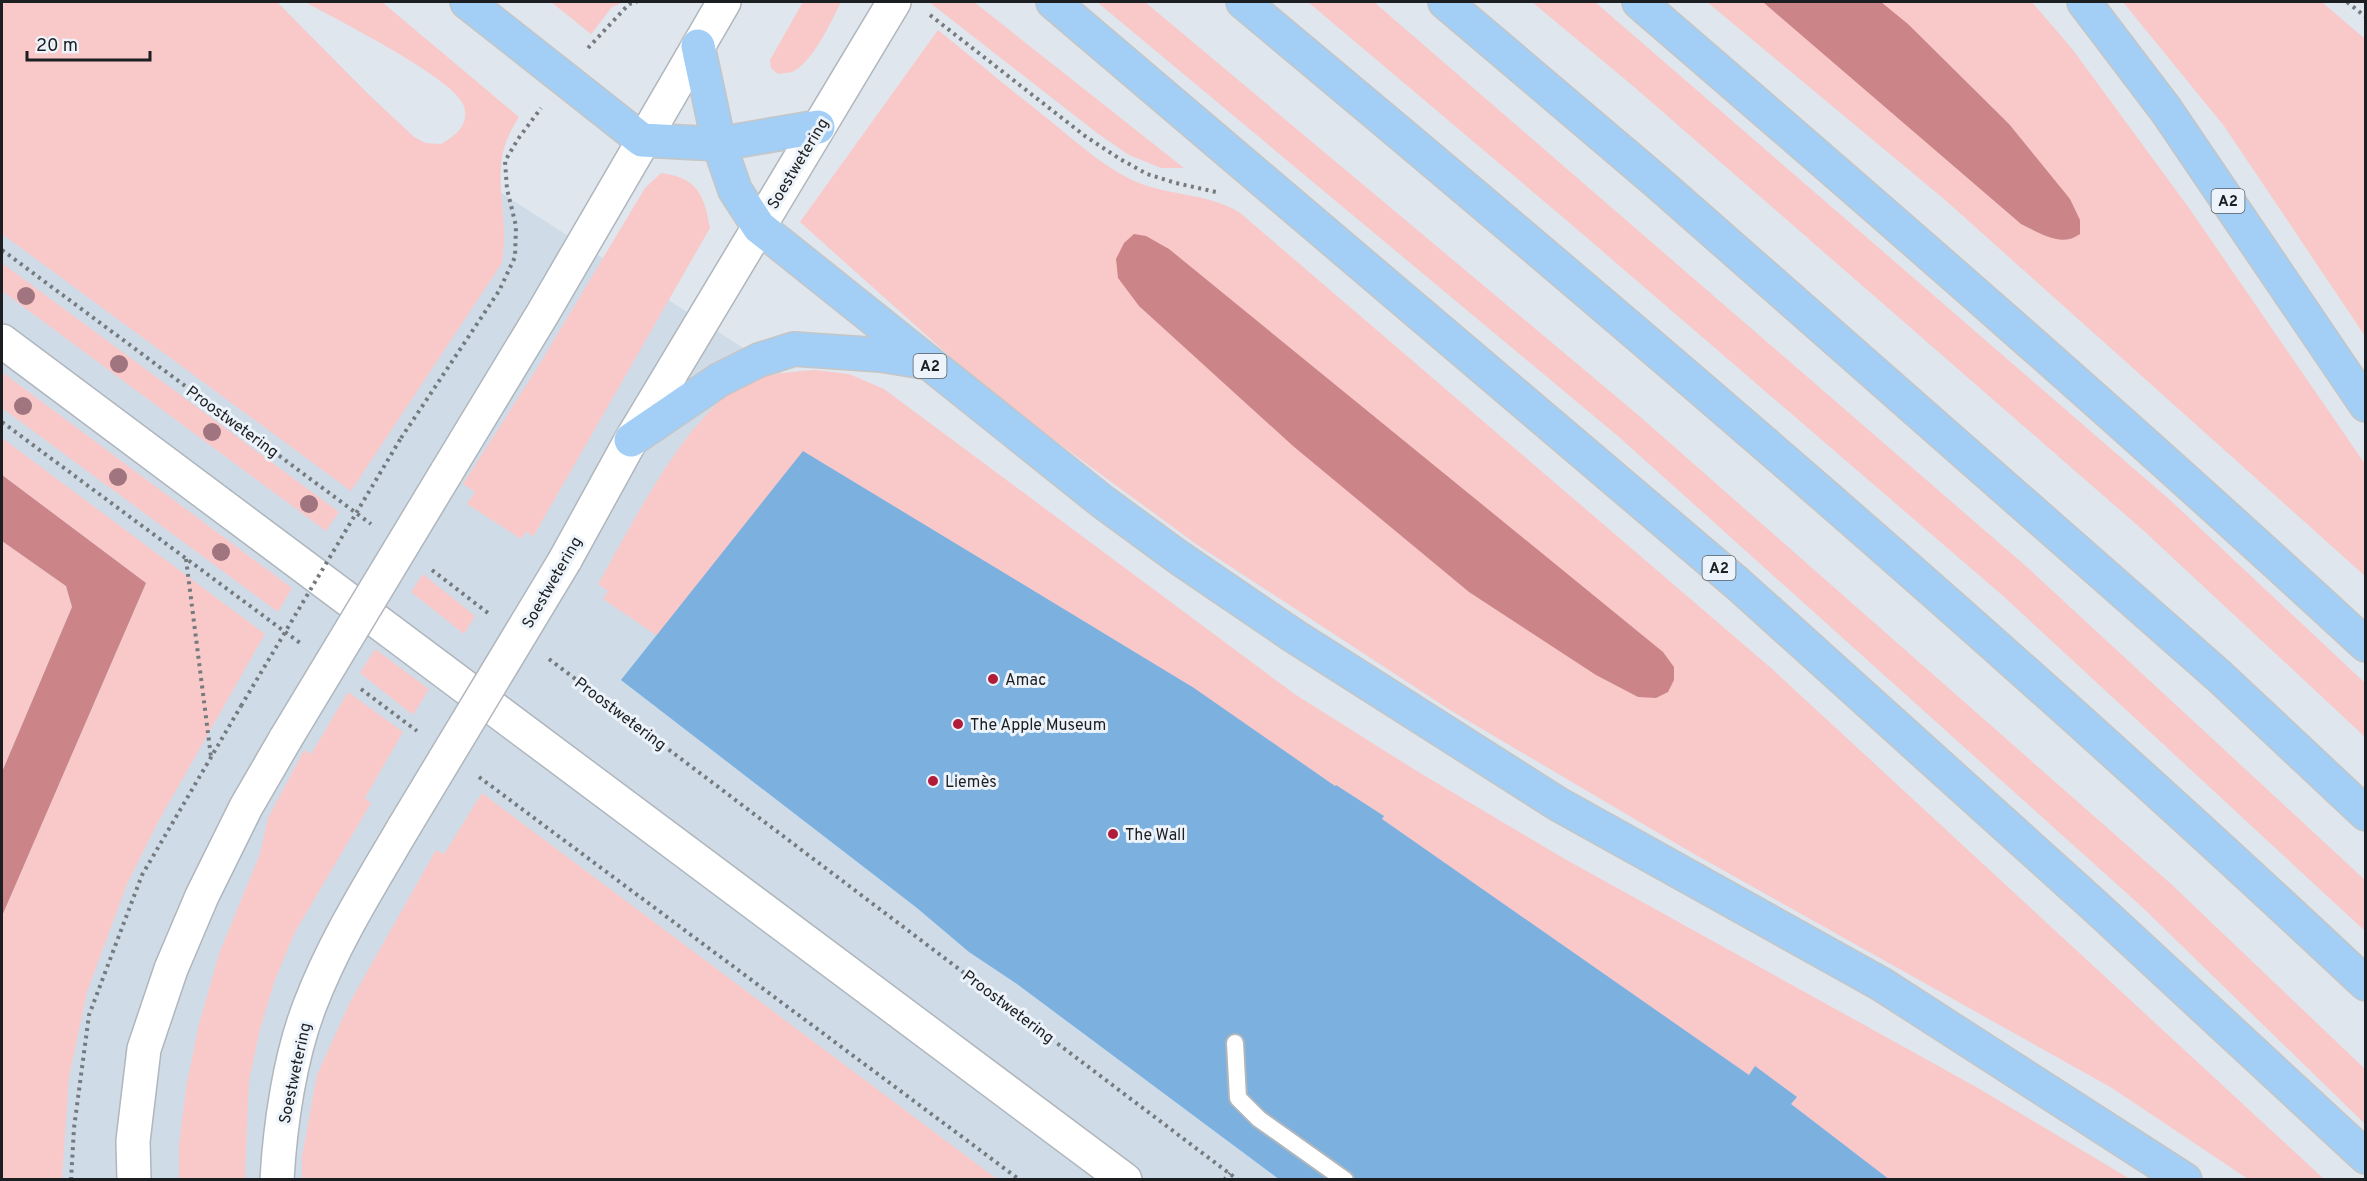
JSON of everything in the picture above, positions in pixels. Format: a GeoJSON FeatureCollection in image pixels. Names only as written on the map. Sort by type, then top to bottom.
{"type":"FeatureCollection","features":[{"type":"Feature","properties":{"kind":"highway"},"geometry":{"type":"LineString","coordinates":[[467,2],[642,140],[718,144],[818,127]]}},
{"type":"Feature","properties":{"kind":"highway","name":"A2"},"geometry":{"type":"LineString","coordinates":[[1053,2],[1738,584],[2088,899],[2366,1157]]}},
{"type":"Feature","properties":{"kind":"highway"},"geometry":{"type":"LineString","coordinates":[[1243,2],[1519,232],[1942,598],[2200,829],[2366,984]]}},
{"type":"Feature","properties":{"kind":"highway"},"geometry":{"type":"LineString","coordinates":[[1445,2],[1665,189],[2210,668],[2366,814]]}},
{"type":"Feature","properties":{"kind":"highway"},"geometry":{"type":"LineString","coordinates":[[1639,2],[1839,174],[2187,480],[2366,645]]}},
{"type":"Feature","properties":{"kind":"highway","name":"A2"},"geometry":{"type":"LineString","coordinates":[[2084,2],[2166,110],[2366,405]]}},
{"type":"Feature","properties":{"kind":"highway","name":"A2"},"geometry":{"type":"LineString","coordinates":[[698,46],[718,144],[735,190],[759,227],[926,363],[1103,502],[1178,557],[1294,636],[1558,804],[1881,984],[2185,1179]]}},
{"type":"Feature","properties":{"kind":"highway","name":"A2"},"geometry":{"type":"LineString","coordinates":[[631,440],[718,380],[759,360],[794,349],[881,355],[926,363]]}},
{"type":"Feature","properties":{"kind":"main road"},"geometry":{"type":"LineString","coordinates":[[134,1179],[134,1141],[144,1048],[168,979],[202,896],[246,807],[543,313],[724,2]]}},
{"type":"Feature","properties":{"kind":"main road","name":"Soestwetering"},"geometry":{"type":"LineString","coordinates":[[276,1179],[278,1152],[295,1054],[309,1007],[330,958],[364,893],[565,560],[631,440],[818,127],[902,6]]}},
{"type":"Feature","properties":{"kind":"main road"},"geometry":{"type":"LineString","coordinates":[[2,341],[1125,1179]]}},
{"type":"Feature","properties":{"kind":"lane"},"geometry":{"type":"LineString","coordinates":[[1236,1043],[1238,1098],[1259,1119],[1345,1179]]}},
{"type":"Feature","properties":{"kind":"path"},"geometry":{"type":"LineString","coordinates":[[71,1179],[74,1128],[89,1015],[142,875],[401,438],[499,291],[515,257],[516,226],[507,189],[505,161],[562,78],[601,32],[629,4],[637,2]]}},
{"type":"Feature","properties":{"kind":"path"},"geometry":{"type":"LineString","coordinates":[[2347,2],[2366,17]]}},
{"type":"Feature","properties":{"kind":"path"},"geometry":{"type":"LineString","coordinates":[[902,6],[1120,159],[1147,174],[1224,195]]}},
{"type":"Feature","properties":{"kind":"path","name":"Proostwetering"},"geometry":{"type":"LineString","coordinates":[[2,250],[379,530]]}},
{"type":"Feature","properties":{"kind":"path"},"geometry":{"type":"LineString","coordinates":[[2,422],[301,644]]}},
{"type":"Feature","properties":{"kind":"path"},"geometry":{"type":"LineString","coordinates":[[186,559],[211,758]]}},
{"type":"Feature","properties":{"kind":"path"},"geometry":{"type":"LineString","coordinates":[[426,566],[492,615]]}},
{"type":"Feature","properties":{"kind":"path","name":"Proostwetering"},"geometry":{"type":"LineString","coordinates":[[548,658],[1238,1179]]}},
{"type":"Feature","properties":{"kind":"path"},"geometry":{"type":"LineString","coordinates":[[358,687],[426,737]]}},
{"type":"Feature","properties":{"kind":"path"},"geometry":{"type":"LineString","coordinates":[[474,773],[1020,1179]]}},
{"type":"Feature","properties":{"kind":"path"},"geometry":{"type":"LineString","coordinates":[[1224,1179],[1230,1173]]}},
{"type":"Feature","properties":{"kind":"shaded area"},"geometry":{"type":"Polygon","coordinates":[[[2,2],[277,2],[414,137],[1241,667],[2002,1180],[2,1180],[2,2]]]}},
{"type":"Feature","properties":{"kind":"shaded area"},"geometry":{"type":"Polygon","coordinates":[[[2,2],[277,2],[414,137],[425,143],[441,144],[457,133],[464,123],[463,104],[454,93],[416,64],[305,2],[382,2],[519,117],[505,145],[502,159],[504,238],[502,263],[351,491],[2,234],[2,2]]]}},
{"type":"Feature","properties":{"kind":"shaded area"},"geometry":{"type":"Polygon","coordinates":[[[551,2],[623,2],[612,7],[591,34],[551,2]]]}},
{"type":"Feature","properties":{"kind":"shaded area"},"geometry":{"type":"Polygon","coordinates":[[[803,2],[841,2],[821,41],[807,60],[792,72],[778,74],[771,68],[770,60],[803,2]]]}},
{"type":"Feature","properties":{"kind":"shaded area"},"geometry":{"type":"Polygon","coordinates":[[[929,2],[974,2],[1184,168],[1161,168],[1129,155],[1097,133],[929,2]]]}},
{"type":"Feature","properties":{"kind":"shaded area"},"geometry":{"type":"Polygon","coordinates":[[[1097,2],[1145,2],[1637,414],[2170,883],[2365,1069],[2365,1124],[2141,906],[1619,437],[1097,2]]]}},
{"type":"Feature","properties":{"kind":"shaded area"},"geometry":{"type":"Polygon","coordinates":[[[1308,2],[1374,2],[2027,567],[2365,880],[2365,931],[2002,595],[1565,219],[1308,2]]]}},
{"type":"Feature","properties":{"kind":"shaded area"},"geometry":{"type":"Polygon","coordinates":[[[1532,2],[1595,2],[2170,500],[2365,683],[2365,737],[2144,531],[1633,86],[1532,2]]]}},
{"type":"Feature","properties":{"kind":"shaded area"},"geometry":{"type":"Polygon","coordinates":[[[1707,2],[2032,2],[2073,50],[2189,208],[2365,464],[2365,576],[1944,199],[1707,2]]]}},
{"type":"Feature","properties":{"kind":"shaded area"},"geometry":{"type":"Polygon","coordinates":[[[1763,2],[1881,2],[1908,24],[2009,124],[2070,199],[2080,220],[2080,234],[2065,240],[2051,238],[2021,224],[1763,2]]]}},
{"type":"Feature","properties":{"kind":"shaded area"},"geometry":{"type":"Polygon","coordinates":[[[2123,2],[2322,2],[2365,39],[2365,336],[2224,126],[2123,2]]]}},
{"type":"Feature","properties":{"kind":"shaded area"},"geometry":{"type":"Polygon","coordinates":[[[938,30],[1087,151],[1119,173],[1144,185],[1198,197],[1239,212],[1771,668],[2324,1179],[2248,1179],[2112,1088],[1687,850],[1450,710],[1196,544],[993,395],[800,222],[938,30]]]}},
{"type":"Feature","properties":{"kind":"shaded area"},"geometry":{"type":"Polygon","coordinates":[[[661,173],[683,179],[697,190],[702,197],[710,228],[533,537],[527,531],[521,539],[467,504],[475,492],[463,484],[539,365],[645,188],[661,173]]]}},
{"type":"Feature","properties":{"kind":"shaded area"},"geometry":{"type":"Polygon","coordinates":[[[1134,234],[1146,236],[1169,249],[1663,652],[1674,667],[1674,680],[1668,692],[1656,698],[1638,697],[1596,675],[1469,592],[1293,446],[1139,306],[1118,278],[1116,259],[1124,243],[1134,234]]]}},
{"type":"Feature","properties":{"kind":"shaded area"},"geometry":{"type":"Polygon","coordinates":[[[2,263],[339,512],[326,531],[2,291],[2,263]]]}},
{"type":"Feature","properties":{"kind":"shaded area"},"geometry":{"type":"Polygon","coordinates":[[[815,370],[849,374],[884,389],[1296,695],[1420,773],[1563,858],[1978,1088],[2130,1179],[1887,1179],[804,720],[656,635],[603,599],[608,591],[598,584],[663,472],[704,417],[726,396],[747,383],[772,375],[815,370]]]}},
{"type":"Feature","properties":{"kind":"shaded area"},"geometry":{"type":"Polygon","coordinates":[[[2,372],[292,588],[278,612],[2,408],[2,372]]]}},
{"type":"Feature","properties":{"kind":"shaded area"},"geometry":{"type":"Polygon","coordinates":[[[2,438],[265,634],[158,822],[127,884],[87,992],[69,1077],[62,1179],[2,1179],[2,916],[146,583],[2,475],[2,438]]]}},
{"type":"Feature","properties":{"kind":"shaded area"},"geometry":{"type":"Polygon","coordinates":[[[2,475],[146,583],[2,916],[2,772],[72,607],[66,586],[2,541],[2,475]]]}},
{"type":"Feature","properties":{"kind":"shaded area"},"geometry":{"type":"Polygon","coordinates":[[[2,541],[66,586],[72,607],[2,772],[2,541]]]}},
{"type":"Feature","properties":{"kind":"shaded area"},"geometry":{"type":"Polygon","coordinates":[[[423,574],[475,616],[464,634],[411,592],[423,574]]]}},
{"type":"Feature","properties":{"kind":"shaded area"},"geometry":{"type":"Polygon","coordinates":[[[375,649],[429,689],[413,715],[360,673],[375,649]]]}},
{"type":"Feature","properties":{"kind":"shaded area"},"geometry":{"type":"Polygon","coordinates":[[[348,692],[403,732],[365,798],[371,803],[294,934],[275,980],[260,1029],[249,1081],[245,1179],[179,1179],[179,1146],[186,1088],[199,1024],[219,954],[260,854],[268,818],[304,750],[311,754],[348,692]]]}},
{"type":"Feature","properties":{"kind":"shaded area"},"geometry":{"type":"Polygon","coordinates":[[[482,793],[997,1179],[302,1179],[302,1157],[317,1075],[350,1002],[436,850],[444,854],[482,793]]]}},
{"type":"Feature","properties":{"kind":"building","name":"The Wall"},"geometry":{"type":"Polygon","coordinates":[[[803,451],[1194,688],[1335,786],[1384,816],[1382,819],[1749,1075],[1755,1066],[1797,1097],[1791,1104],[1890,1180],[1280,1180],[1017,984],[969,952],[917,908],[621,680],[803,451]]]}},
{"type":"Feature","properties":{"kind":"place","name":"Amac"},"geometry":{"type":"Point","coordinates":[993,679]}},
{"type":"Feature","properties":{"kind":"place","name":"The Apple Museum"},"geometry":{"type":"Point","coordinates":[958,724]}},
{"type":"Feature","properties":{"kind":"place","name":"Liemès"},"geometry":{"type":"Point","coordinates":[933,781]}},
{"type":"Feature","properties":{"kind":"place","name":"The Wall"},"geometry":{"type":"Point","coordinates":[1113,834]}}]}
